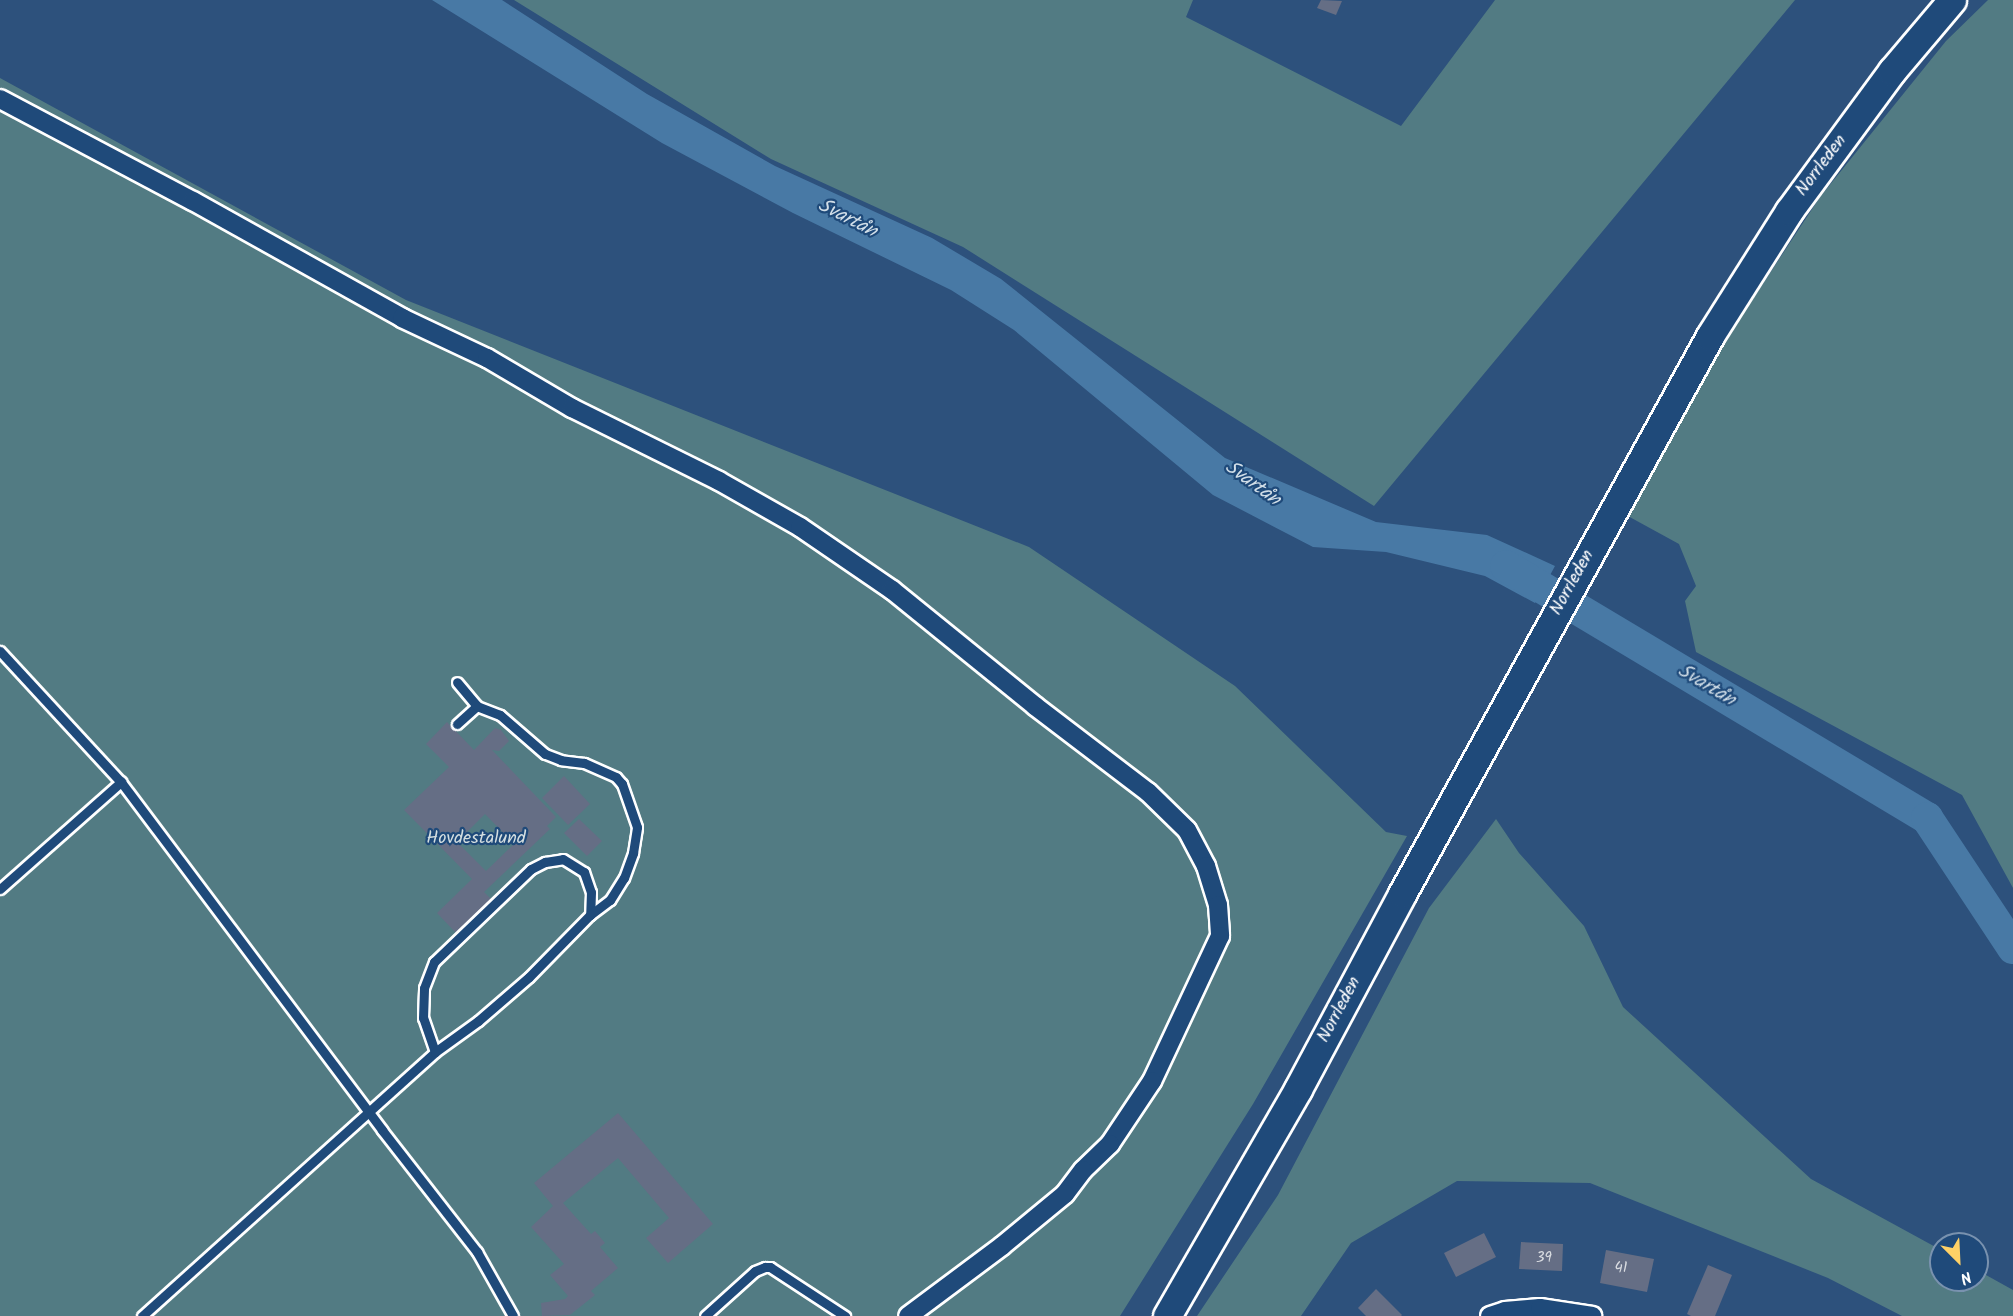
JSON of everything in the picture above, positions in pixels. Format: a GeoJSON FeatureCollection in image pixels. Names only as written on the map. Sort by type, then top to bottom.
{"type":"FeatureCollection","features":[{"type":"Feature","properties":{"kind":"main road","name":"Norrleden"},"geometry":{"type":"LineString","coordinates":[[1167,1316],[1238,1195],[1683,383],[1789,210],[1892,71],[1952,0]]}},
{"type":"Feature","properties":{"kind":"main road","name":"Norrleden"},"geometry":{"type":"LineString","coordinates":[[1154,1316],[1238,1195]]}},
{"type":"Feature","properties":{"kind":"street"},"geometry":{"type":"LineString","coordinates":[[0,99],[193,201],[402,318],[486,358],[572,408],[718,481],[800,527],[892,590],[942,628],[1035,705],[1148,792],[1187,830],[1206,866],[1218,905],[1220,936],[1152,1081],[1110,1144],[1083,1170],[1065,1194],[1002,1246],[908,1316]]}},
{"type":"Feature","properties":{"kind":"street"},"geometry":{"type":"LineString","coordinates":[[1490,1316],[1505,1311],[1540,1308],[1592,1316]]}},
{"type":"Feature","properties":{"kind":"lane"},"geometry":{"type":"LineString","coordinates":[[0,651],[121,782],[369,1113],[477,1252],[513,1316]]}},
{"type":"Feature","properties":{"kind":"lane"},"geometry":{"type":"LineString","coordinates":[[142,1316],[435,1052],[478,1021],[530,977],[590,915],[610,900],[624,878],[633,853],[637,827],[622,784],[616,777],[584,763],[561,760],[545,754],[500,715],[477,706],[457,682]]}},
{"type":"Feature","properties":{"kind":"lane"},"geometry":{"type":"LineString","coordinates":[[457,724],[477,706]]}},
{"type":"Feature","properties":{"kind":"lane"},"geometry":{"type":"LineString","coordinates":[[0,889],[121,782]]}},
{"type":"Feature","properties":{"kind":"lane"},"geometry":{"type":"LineString","coordinates":[[435,1052],[423,1018],[424,988],[434,962],[531,869],[545,862],[563,859],[584,872],[591,892],[590,915]]}},
{"type":"Feature","properties":{"kind":"lane"},"geometry":{"type":"LineString","coordinates":[[705,1316],[755,1271],[765,1267],[770,1267],[845,1316]]}},
{"type":"Feature","properties":{"kind":"green space"},"geometry":{"type":"Polygon","coordinates":[[[514,0],[1193,0],[1186,17],[1401,126],[1495,0],[1795,0],[1374,506],[963,247],[771,159],[514,0]]]}},
{"type":"Feature","properties":{"kind":"green space"},"geometry":{"type":"Polygon","coordinates":[[[1988,0],[2013,0],[2013,888],[1962,795],[1696,652],[1685,601],[1696,586],[1679,544],[1626,515],[1697,384],[1820,197],[1946,41],[1988,0]]]}},
{"type":"Feature","properties":{"kind":"green space","name":"Hovdestalund"},"geometry":{"type":"Polygon","coordinates":[[[0,78],[406,300],[1029,547],[1235,686],[1386,832],[1407,836],[1253,1104],[1120,1316],[0,1316],[0,78]]]}},
{"type":"Feature","properties":{"kind":"green space"},"geometry":{"type":"Polygon","coordinates":[[[1496,819],[1519,853],[1584,926],[1623,1007],[1811,1179],[1929,1243],[1929,1292],[1989,1292],[1989,1277],[2013,1290],[2013,1316],[1902,1316],[1828,1278],[1590,1183],[1457,1181],[1351,1243],[1301,1316],[1197,1316],[1278,1195],[1429,908],[1496,819]]]}},
{"type":"Feature","properties":{"kind":"water"},"geometry":{"type":"Polygon","coordinates":[[[432,0],[502,0],[647,94],[775,166],[932,238],[1001,279],[1225,458],[1376,522],[1487,535],[1555,566],[1535,603],[1485,576],[1386,552],[1313,547],[1213,495],[1014,330],[951,290],[793,213],[662,143],[432,0]]]}},
{"type":"Feature","properties":{"kind":"building"},"geometry":{"type":"Polygon","coordinates":[[[1321,0],[1342,1],[1336,15],[1317,8],[1321,0]]]}},
{"type":"Feature","properties":{"kind":"building"},"geometry":{"type":"Polygon","coordinates":[[[447,722],[474,750],[495,728],[501,730],[509,741],[499,751],[492,750],[556,817],[547,826],[550,829],[484,892],[492,900],[456,933],[437,913],[472,879],[404,810],[449,767],[426,744],[447,722]],[[485,814],[457,842],[486,871],[514,844],[485,814]]]}},
{"type":"Feature","properties":{"kind":"building"},"geometry":{"type":"Polygon","coordinates":[[[564,776],[590,804],[568,825],[542,798],[564,776]]]}},
{"type":"Feature","properties":{"kind":"building"},"geometry":{"type":"Polygon","coordinates":[[[579,819],[602,841],[587,856],[564,833],[579,819]]]}},
{"type":"Feature","properties":{"kind":"building"},"geometry":{"type":"Polygon","coordinates":[[[618,1113],[713,1224],[668,1263],[646,1238],[669,1218],[618,1158],[563,1203],[591,1234],[595,1231],[605,1243],[600,1247],[618,1268],[591,1291],[595,1295],[570,1315],[542,1316],[541,1303],[565,1299],[568,1296],[550,1275],[564,1264],[531,1227],[553,1206],[534,1183],[618,1113]]]}},
{"type":"Feature","properties":{"kind":"building"},"geometry":{"type":"Polygon","coordinates":[[[1484,1233],[1496,1257],[1456,1277],[1444,1253],[1484,1233]]]}},
{"type":"Feature","properties":{"kind":"building"},"geometry":{"type":"Polygon","coordinates":[[[1521,1242],[1563,1244],[1562,1271],[1519,1269],[1521,1242]]]}},
{"type":"Feature","properties":{"kind":"building"},"geometry":{"type":"Polygon","coordinates":[[[1606,1250],[1654,1259],[1647,1292],[1600,1283],[1606,1250]]]}},
{"type":"Feature","properties":{"kind":"building"},"geometry":{"type":"Polygon","coordinates":[[[1708,1265],[1732,1275],[1715,1316],[1691,1316],[1687,1314],[1708,1265]]]}},
{"type":"Feature","properties":{"kind":"building"},"geometry":{"type":"Polygon","coordinates":[[[1376,1289],[1401,1316],[1366,1316],[1358,1308],[1376,1289]]]}},
{"type":"Feature","properties":{"kind":"waterway","name":"Svartån"},"geometry":{"type":"LineString","coordinates":[[1506,566],[1927,818],[2013,948]]}}]}
